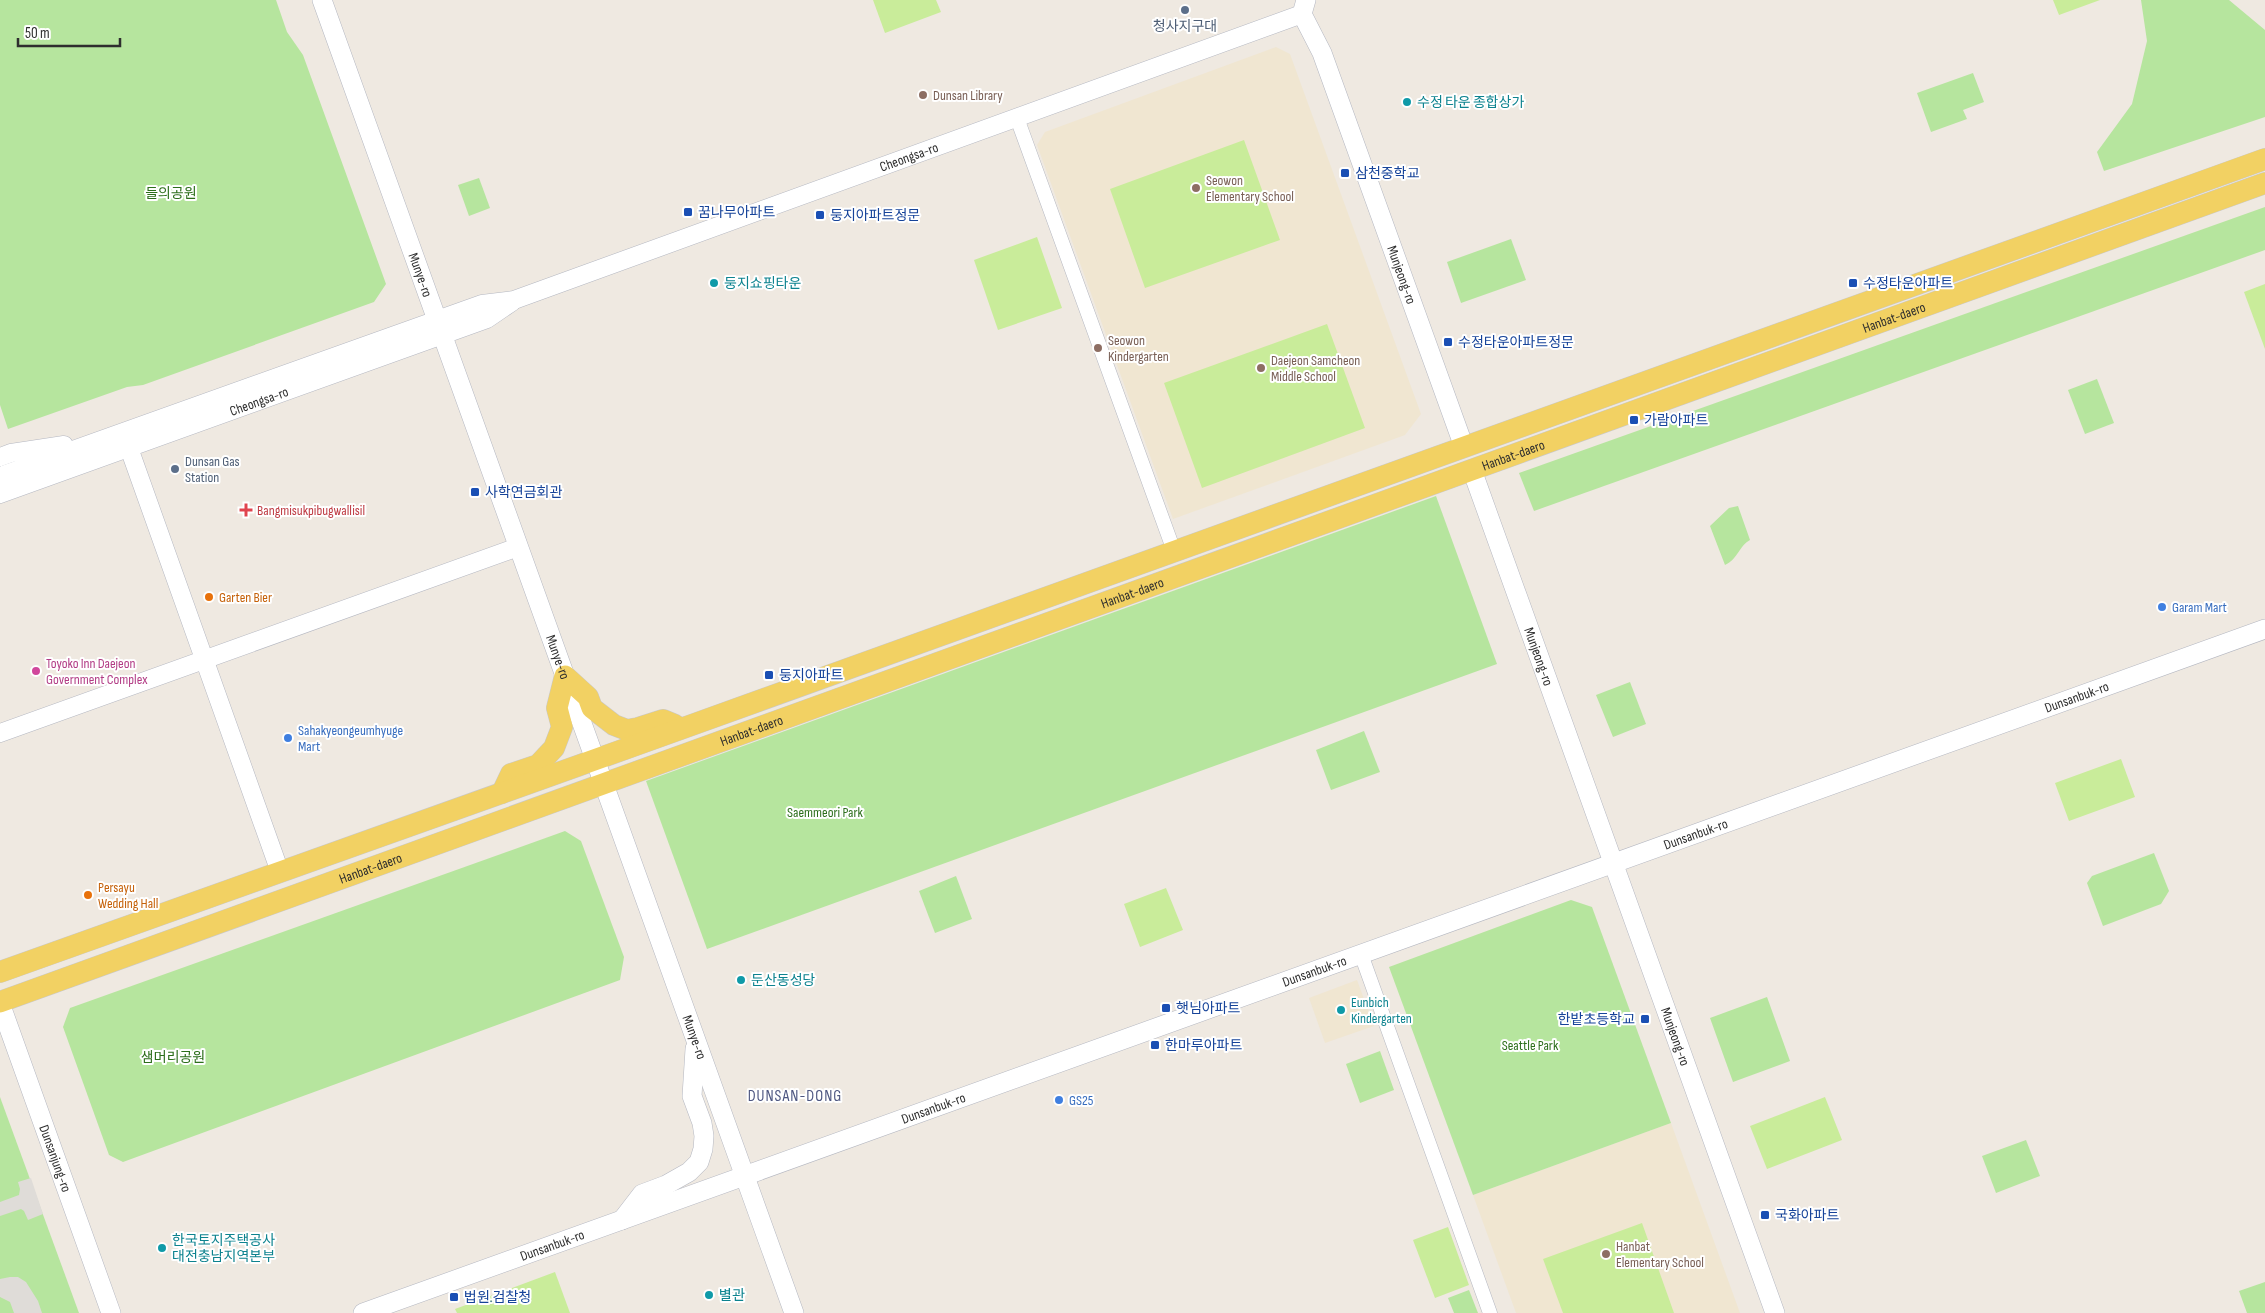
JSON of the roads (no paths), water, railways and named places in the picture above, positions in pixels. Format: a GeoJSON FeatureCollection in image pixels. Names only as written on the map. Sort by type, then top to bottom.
{"type":"FeatureCollection","features":[{"type":"Feature","properties":{"kind":"main road","name":"Munye-ro"},"geometry":{"type":"LineString","coordinates":[[322,0],[794,1313]]}},
{"type":"Feature","properties":{"kind":"main road","name":"Munjeong-ro"},"geometry":{"type":"LineString","coordinates":[[1304,7],[1464,447]]}},
{"type":"Feature","properties":{"kind":"main road","name":"Hanbat-daero"},"geometry":{"type":"LineString","coordinates":[[0,972],[2242,168],[2265,157]]}},
{"type":"Feature","properties":{"kind":"main road","name":"Hanbat-daero"},"geometry":{"type":"LineString","coordinates":[[0,1003],[2265,183]]}},
{"type":"Feature","properties":{"kind":"main road","name":"Munjeong-ro"},"geometry":{"type":"LineString","coordinates":[[1472,470],[1775,1313]]}},
{"type":"Feature","properties":{"kind":"main road","name":"Dunsanbuk-ro"},"geometry":{"type":"LineString","coordinates":[[363,1313],[2265,629]]}},
{"type":"Feature","properties":{"kind":"main road"},"geometry":{"type":"LineString","coordinates":[[502,793],[512,774],[538,765],[554,748],[562,727],[557,708],[565,676],[588,697],[592,708],[614,725],[627,730],[663,720],[684,728]]}},
{"type":"Feature","properties":{"kind":"main road","name":"Dunsanjung-ro"},"geometry":{"type":"LineString","coordinates":[[0,1003],[112,1313]]}},
{"type":"Feature","properties":{"kind":"main road"},"geometry":{"type":"LineString","coordinates":[[622,1220],[642,1194],[666,1185],[689,1172],[699,1162],[704,1149],[704,1136],[702,1123],[692,1096],[696,1043]]}},
{"type":"Feature","properties":{"kind":"street","name":"Cheongsa-ro"},"geometry":{"type":"LineString","coordinates":[[0,494],[105,448],[439,328],[487,320],[514,300],[1017,118],[1304,7]]}},
{"type":"Feature","properties":{"kind":"street"},"geometry":{"type":"LineString","coordinates":[[1017,118],[1174,551]]}},
{"type":"Feature","properties":{"kind":"street","name":"Cheongsa-ro"},"geometry":{"type":"LineString","coordinates":[[0,476],[105,448],[129,448],[439,328]]}},
{"type":"Feature","properties":{"kind":"street","name":"Munjeong-ro"},"geometry":{"type":"LineString","coordinates":[[1464,447],[1472,470]]}},
{"type":"Feature","properties":{"kind":"street"},"geometry":{"type":"LineString","coordinates":[[0,457],[11,453],[105,448]]}},
{"type":"Feature","properties":{"kind":"street"},"geometry":{"type":"LineString","coordinates":[[0,507],[32,496],[105,448]]}},
{"type":"Feature","properties":{"kind":"street"},"geometry":{"type":"LineString","coordinates":[[129,448],[280,872]]}},
{"type":"Feature","properties":{"kind":"street"},"geometry":{"type":"LineString","coordinates":[[0,733],[518,547]]}},
{"type":"Feature","properties":{"kind":"street"},"geometry":{"type":"LineString","coordinates":[[1361,954],[1490,1313]]}},
{"type":"Feature","properties":{"kind":"place","name":"청사지구대"},"geometry":{"type":"Point","coordinates":[1185,10]}},
{"type":"Feature","properties":{"kind":"place","name":"Dunsan Library"},"geometry":{"type":"Point","coordinates":[923,95]}},
{"type":"Feature","properties":{"kind":"place","name":"수정 타운 종합상가"},"geometry":{"type":"Point","coordinates":[1407,102]}},
{"type":"Feature","properties":{"kind":"place","name":"삼천중학교"},"geometry":{"type":"Point","coordinates":[1345,173]}},
{"type":"Feature","properties":{"kind":"place","name":"Seowon Elementary School"},"geometry":{"type":"Point","coordinates":[1196,188]}},
{"type":"Feature","properties":{"kind":"place","name":"꿈나무아파트"},"geometry":{"type":"Point","coordinates":[688,212]}},
{"type":"Feature","properties":{"kind":"place","name":"둥지아파트정문"},"geometry":{"type":"Point","coordinates":[820,215]}},
{"type":"Feature","properties":{"kind":"place","name":"둥지쇼핑타운"},"geometry":{"type":"Point","coordinates":[714,283]}},
{"type":"Feature","properties":{"kind":"place","name":"수정타운아파트"},"geometry":{"type":"Point","coordinates":[1853,283]}},
{"type":"Feature","properties":{"kind":"place","name":"수정타운아파트정문"},"geometry":{"type":"Point","coordinates":[1448,342]}},
{"type":"Feature","properties":{"kind":"place","name":"Seowon Kindergarten"},"geometry":{"type":"Point","coordinates":[1098,348]}},
{"type":"Feature","properties":{"kind":"place","name":"Daejeon Samcheon Middle School"},"geometry":{"type":"Point","coordinates":[1261,368]}},
{"type":"Feature","properties":{"kind":"place","name":"가람아파트"},"geometry":{"type":"Point","coordinates":[1634,420]}},
{"type":"Feature","properties":{"kind":"place","name":"Dunsan Gas Station"},"geometry":{"type":"Point","coordinates":[175,469]}},
{"type":"Feature","properties":{"kind":"place","name":"사학연금회관"},"geometry":{"type":"Point","coordinates":[475,492]}},
{"type":"Feature","properties":{"kind":"place","name":"Bangmisukpibugwallisil"},"geometry":{"type":"Point","coordinates":[246,510]}},
{"type":"Feature","properties":{"kind":"place","name":"Garten Bier"},"geometry":{"type":"Point","coordinates":[209,597]}},
{"type":"Feature","properties":{"kind":"place","name":"Garam Mart"},"geometry":{"type":"Point","coordinates":[2162,607]}},
{"type":"Feature","properties":{"kind":"place","name":"Toyoko Inn Daejeon Government Complex"},"geometry":{"type":"Point","coordinates":[36,671]}},
{"type":"Feature","properties":{"kind":"place","name":"둥지아파트"},"geometry":{"type":"Point","coordinates":[769,675]}},
{"type":"Feature","properties":{"kind":"place","name":"Sahakyeongeumhyuge Mart"},"geometry":{"type":"Point","coordinates":[288,738]}},
{"type":"Feature","properties":{"kind":"place","name":"Persayu Wedding Hall"},"geometry":{"type":"Point","coordinates":[88,895]}},
{"type":"Feature","properties":{"kind":"place","name":"둔산동성당"},"geometry":{"type":"Point","coordinates":[741,980]}},
{"type":"Feature","properties":{"kind":"place","name":"햇님아파트"},"geometry":{"type":"Point","coordinates":[1166,1008]}},
{"type":"Feature","properties":{"kind":"place","name":"Eunbich Kindergarten"},"geometry":{"type":"Point","coordinates":[1341,1010]}},
{"type":"Feature","properties":{"kind":"place","name":"한밭초등학교"},"geometry":{"type":"Point","coordinates":[1645,1019]}},
{"type":"Feature","properties":{"kind":"place","name":"한마루아파트"},"geometry":{"type":"Point","coordinates":[1155,1045]}},
{"type":"Feature","properties":{"kind":"place","name":"GS25"},"geometry":{"type":"Point","coordinates":[1059,1100]}},
{"type":"Feature","properties":{"kind":"place","name":"국화아파트"},"geometry":{"type":"Point","coordinates":[1765,1215]}},
{"type":"Feature","properties":{"kind":"place","name":"한국토지주택공사 대전충남지역본부"},"geometry":{"type":"Point","coordinates":[162,1248]}},
{"type":"Feature","properties":{"kind":"place","name":"Hanbat Elementary School"},"geometry":{"type":"Point","coordinates":[1606,1254]}},
{"type":"Feature","properties":{"kind":"place","name":"별관"},"geometry":{"type":"Point","coordinates":[709,1295]}},
{"type":"Feature","properties":{"kind":"place","name":"법원.검찰청"},"geometry":{"type":"Point","coordinates":[454,1297]}},
{"type":"Feature","properties":{"kind":"district","name":"DUNSAN-DONG"},"geometry":{"type":"Point","coordinates":[795,1095]}},
{"type":"Feature","properties":{"kind":"park label","name":"들의공원"},"geometry":{"type":"Point","coordinates":[171,193]}},
{"type":"Feature","properties":{"kind":"park label","name":"Saemmeori Park"},"geometry":{"type":"Point","coordinates":[825,812]}},
{"type":"Feature","properties":{"kind":"park label","name":"Seattle Park"},"geometry":{"type":"Point","coordinates":[1530,1045]}},
{"type":"Feature","properties":{"kind":"park label","name":"샘머리공원"},"geometry":{"type":"Point","coordinates":[173,1057]}}]}
